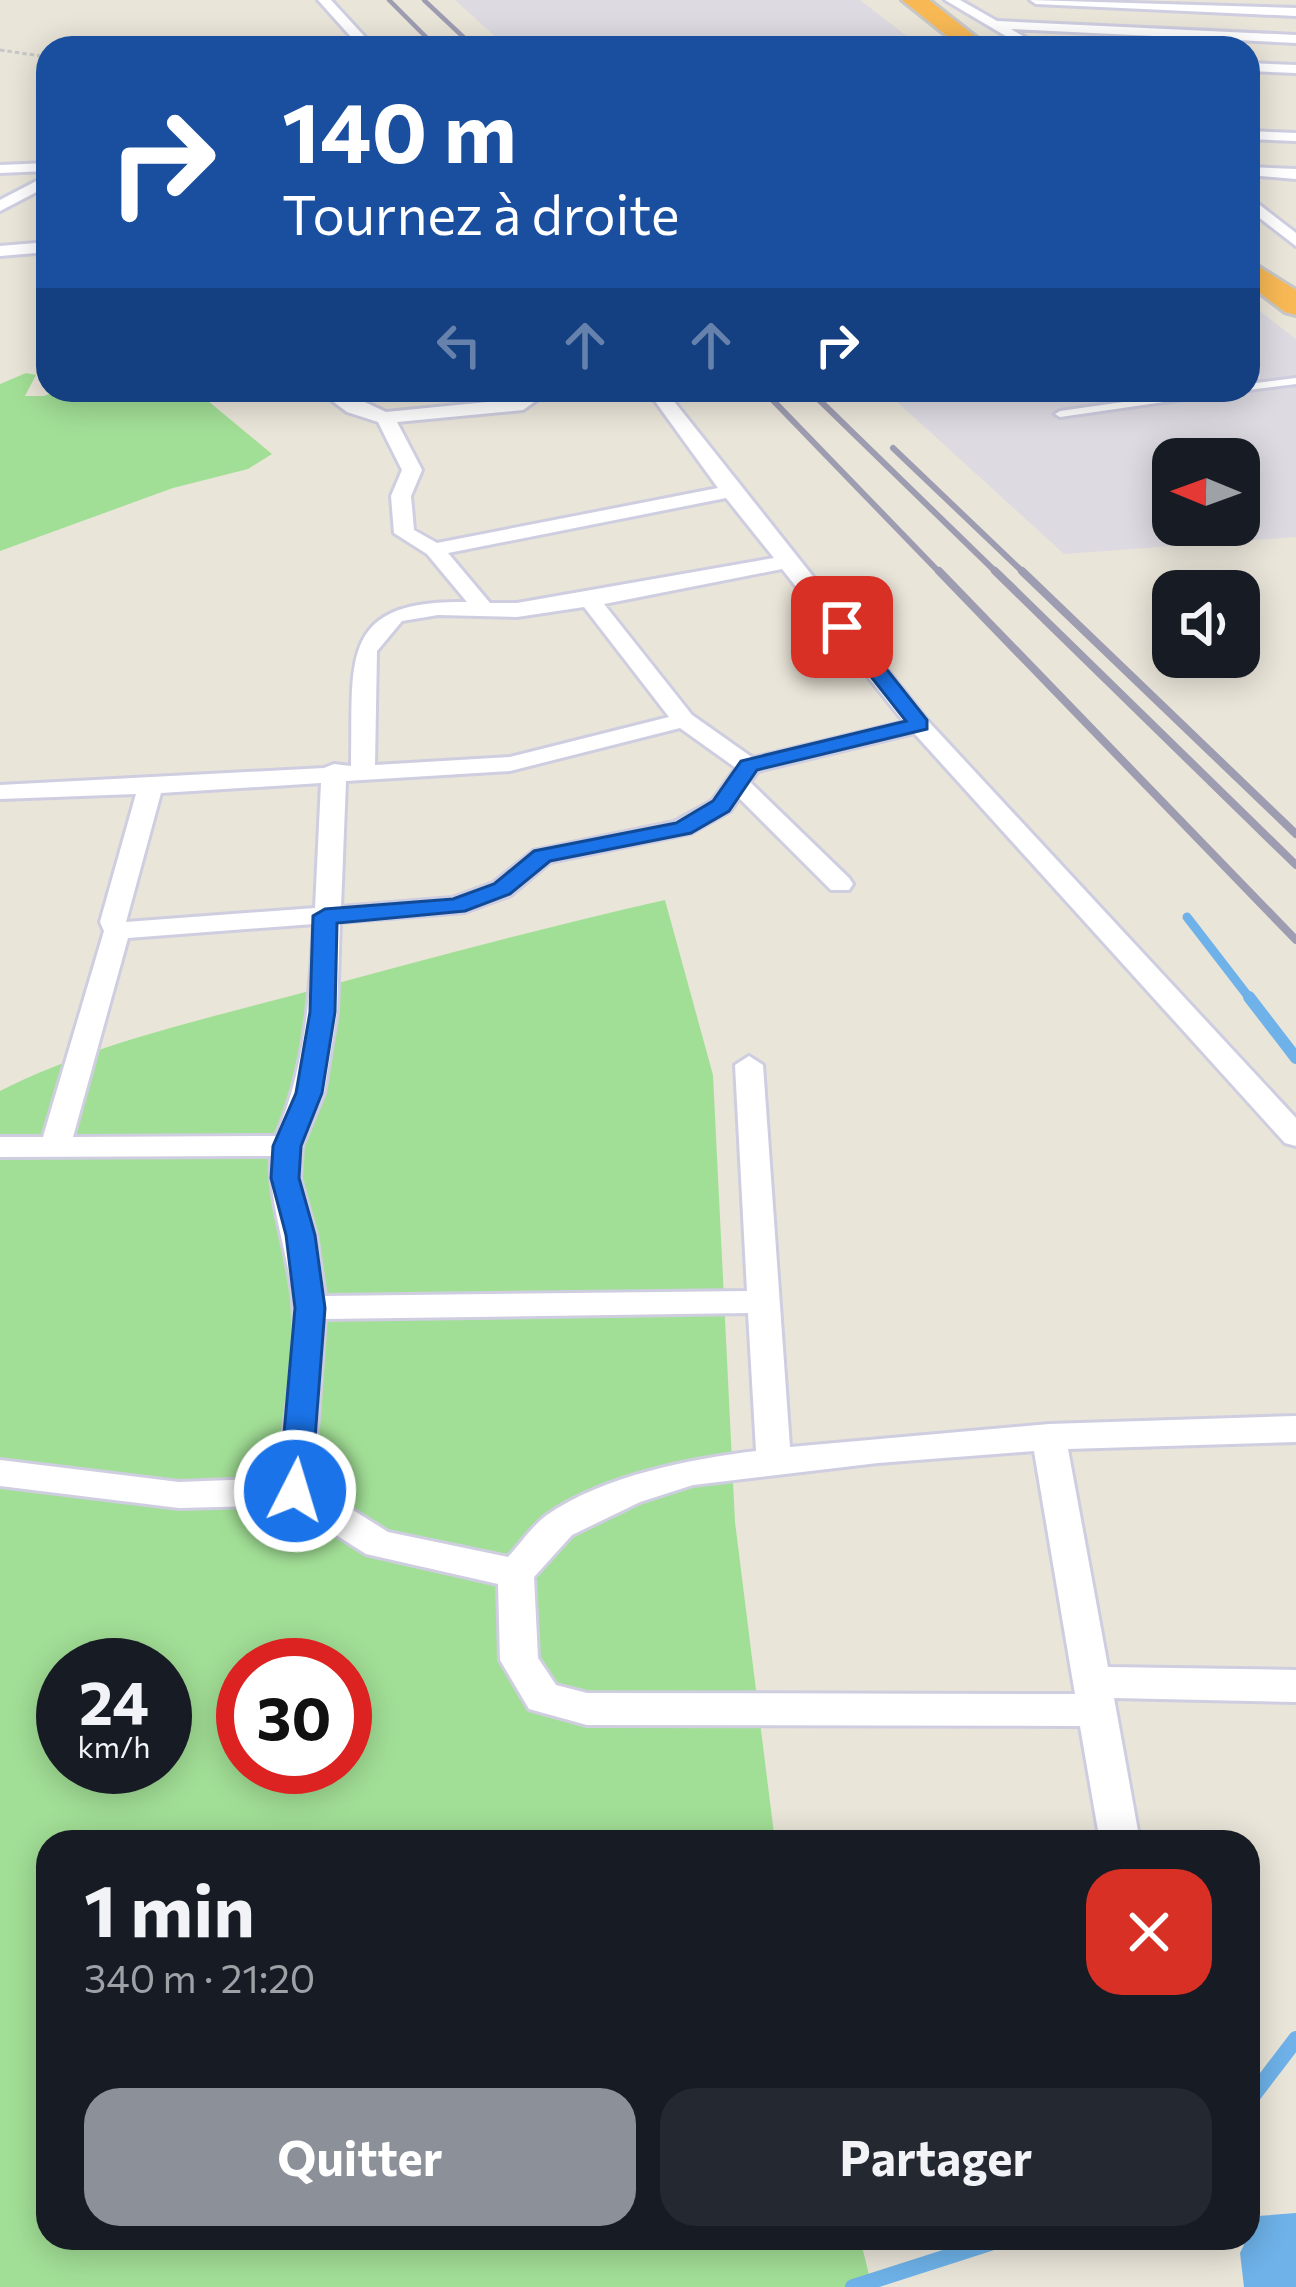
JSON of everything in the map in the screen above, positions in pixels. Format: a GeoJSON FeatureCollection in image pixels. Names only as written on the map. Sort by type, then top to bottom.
{"type":"FeatureCollection","features":[{"type":"Feature","properties":{"kind":"highway"},"geometry":{"type":"LineString","coordinates":[[893,0],[940,36]]}},
{"type":"Feature","properties":{"kind":"highway"},"geometry":{"type":"LineString","coordinates":[[914,0],[962,36]]}},
{"type":"Feature","properties":{"kind":"highway"},"geometry":{"type":"LineString","coordinates":[[1260,255],[1296,282]]}},
{"type":"Feature","properties":{"kind":"highway"},"geometry":{"type":"LineString","coordinates":[[1260,277],[1296,305]]}},
{"type":"Feature","properties":{"kind":"street"},"geometry":{"type":"LineString","coordinates":[[324,0],[357,36]]}},
{"type":"Feature","properties":{"kind":"street"},"geometry":{"type":"LineString","coordinates":[[950,0],[1013,36]]}},
{"type":"Feature","properties":{"kind":"street"},"geometry":{"type":"LineString","coordinates":[[1036,0],[1219,4],[1296,12]]}},
{"type":"Feature","properties":{"kind":"street"},"geometry":{"type":"LineString","coordinates":[[990,24],[1252,36]]}},
{"type":"Feature","properties":{"kind":"street"},"geometry":{"type":"LineString","coordinates":[[1260,36],[1296,38]]}},
{"type":"Feature","properties":{"kind":"street"},"geometry":{"type":"LineString","coordinates":[[1260,68],[1296,69]]}},
{"type":"Feature","properties":{"kind":"street"},"geometry":{"type":"LineString","coordinates":[[1260,135],[1296,137]]}},
{"type":"Feature","properties":{"kind":"street"},"geometry":{"type":"LineString","coordinates":[[0,169],[36,168]]}},
{"type":"Feature","properties":{"kind":"street"},"geometry":{"type":"LineString","coordinates":[[1260,172],[1296,174]]}},
{"type":"Feature","properties":{"kind":"street"},"geometry":{"type":"LineString","coordinates":[[0,206],[36,186]]}},
{"type":"Feature","properties":{"kind":"street"},"geometry":{"type":"LineString","coordinates":[[1260,211],[1296,241]]}},
{"type":"Feature","properties":{"kind":"street"},"geometry":{"type":"LineString","coordinates":[[1264,214],[1296,215]]}},
{"type":"Feature","properties":{"kind":"street"},"geometry":{"type":"LineString","coordinates":[[0,251],[36,248]]}},
{"type":"Feature","properties":{"kind":"street"},"geometry":{"type":"LineString","coordinates":[[345,402],[385,418],[526,402]]}},
{"type":"Feature","properties":{"kind":"street"},"geometry":{"type":"LineString","coordinates":[[665,402],[730,491],[919,724],[1296,1136]]}},
{"type":"Feature","properties":{"kind":"street"},"geometry":{"type":"LineString","coordinates":[[385,418],[412,470],[400,496],[404,533],[434,550],[484,609]]}},
{"type":"Feature","properties":{"kind":"street"},"geometry":{"type":"LineString","coordinates":[[434,550],[730,491]]}},
{"type":"Feature","properties":{"kind":"street"},"geometry":{"type":"LineString","coordinates":[[295,1491],[310,1308],[301,1235],[285,1178],[287,1146],[309,1093],[316,1053],[325,916],[366,650],[395,616],[437,608],[517,610],[790,562]]}},
{"type":"Feature","properties":{"kind":"street"},"geometry":{"type":"LineString","coordinates":[[590,600],[684,720],[742,773],[840,884]]}},
{"type":"Feature","properties":{"kind":"street"},"geometry":{"type":"LineString","coordinates":[[0,792],[510,764],[684,720]]}},
{"type":"Feature","properties":{"kind":"street"},"geometry":{"type":"LineString","coordinates":[[117,931],[456,906],[502,889],[542,856],[682,828],[721,806],[742,773],[919,724]]}},
{"type":"Feature","properties":{"kind":"street"},"geometry":{"type":"LineString","coordinates":[[55,1148],[117,931],[112,922],[151,786]]}},
{"type":"Feature","properties":{"kind":"street"},"geometry":{"type":"LineString","coordinates":[[749,1065],[774,1463]]}},
{"type":"Feature","properties":{"kind":"street"},"geometry":{"type":"LineString","coordinates":[[0,1147],[287,1146]]}},
{"type":"Feature","properties":{"kind":"street"},"geometry":{"type":"LineString","coordinates":[[310,1308],[764,1302]]}},
{"type":"Feature","properties":{"kind":"street"},"geometry":{"type":"LineString","coordinates":[[1296,1430],[1049,1437],[692,1472],[627,1493],[559,1525],[516,1573],[519,1660],[543,1698],[587,1709],[1296,1686]]}},
{"type":"Feature","properties":{"kind":"street"},"geometry":{"type":"LineString","coordinates":[[1049,1437],[1118,1830]]}},
{"type":"Feature","properties":{"kind":"street"},"geometry":{"type":"LineString","coordinates":[[0,1473],[179,1495],[295,1491],[379,1544],[516,1573]]}},
{"type":"Feature","properties":{"kind":"lane"},"geometry":{"type":"LineString","coordinates":[[1260,386],[1296,381]]}},
{"type":"Feature","properties":{"kind":"lane"},"geometry":{"type":"LineString","coordinates":[[1060,414],[1143,402]]}},
{"type":"Feature","properties":{"kind":"path"},"geometry":{"type":"LineString","coordinates":[[0,50],[36,55]]}},
{"type":"Feature","properties":{"kind":"shaded area"},"geometry":{"type":"Polygon","coordinates":[[[455,0],[860,0],[906,36],[495,36],[455,0]]]}},
{"type":"Feature","properties":{"kind":"shaded area"},"geometry":{"type":"Polygon","coordinates":[[[1260,311],[1296,339],[1296,537],[1260,540],[1260,438],[1152,438],[1152,546],[1173,546],[1064,554],[897,402],[1260,402],[1260,311]]]}},
{"type":"Feature","properties":{"kind":"green space"},"geometry":{"type":"Polygon","coordinates":[[[26,373],[36,375],[25,396],[36,396],[36,402],[209,402],[272,454],[248,469],[173,488],[0,551],[0,384],[26,373]]]}},
{"type":"Feature","properties":{"kind":"green space"},"geometry":{"type":"Polygon","coordinates":[[[665,900],[713,1075],[735,1522],[774,1830],[36,1830],[36,2250],[863,2250],[872,2287],[0,2287],[0,1091],[146,1035],[665,900]]]}},
{"type":"Feature","properties":{"kind":"water"},"geometry":{"type":"Polygon","coordinates":[[[1296,2213],[1296,2287],[1244,2287],[1240,2253],[1260,2250],[1260,2216],[1296,2213]]]}},
{"type":"Feature","properties":{"kind":"waterway"},"geometry":{"type":"LineString","coordinates":[[1187,917],[1251,1000]]}},
{"type":"Feature","properties":{"kind":"waterway"},"geometry":{"type":"LineString","coordinates":[[1249,997],[1296,1058]]}},
{"type":"Feature","properties":{"kind":"waterway"},"geometry":{"type":"LineString","coordinates":[[1260,2086],[1296,2039]]}},
{"type":"Feature","properties":{"kind":"waterway"},"geometry":{"type":"LineString","coordinates":[[853,2287],[969,2250]]}},
{"type":"Feature","properties":{"kind":"railway"},"geometry":{"type":"LineString","coordinates":[[389,0],[425,36]]}},
{"type":"Feature","properties":{"kind":"railway"},"geometry":{"type":"LineString","coordinates":[[424,0],[462,36]]}},
{"type":"Feature","properties":{"kind":"railway"},"geometry":{"type":"LineString","coordinates":[[775,402],[941,574]]}},
{"type":"Feature","properties":{"kind":"railway"},"geometry":{"type":"LineString","coordinates":[[821,402],[998,574]]}},
{"type":"Feature","properties":{"kind":"railway"},"geometry":{"type":"LineString","coordinates":[[893,448],[1025,574]]}},
{"type":"Feature","properties":{"kind":"railway"},"geometry":{"type":"LineString","coordinates":[[939,571],[1296,940]]}},
{"type":"Feature","properties":{"kind":"railway"},"geometry":{"type":"LineString","coordinates":[[995,571],[1296,865]]}},
{"type":"Feature","properties":{"kind":"railway"},"geometry":{"type":"LineString","coordinates":[[1022,571],[1296,834]]}},
{"type":"Feature","properties":{"kind":"route"},"geometry":{"type":"LineString","coordinates":[[295,1491],[310,1308],[301,1235],[285,1178],[287,1146],[309,1093],[322,1012],[325,916],[456,906],[502,889],[542,856],[682,828],[721,806],[749,766],[919,724],[842,627]]}}]}
